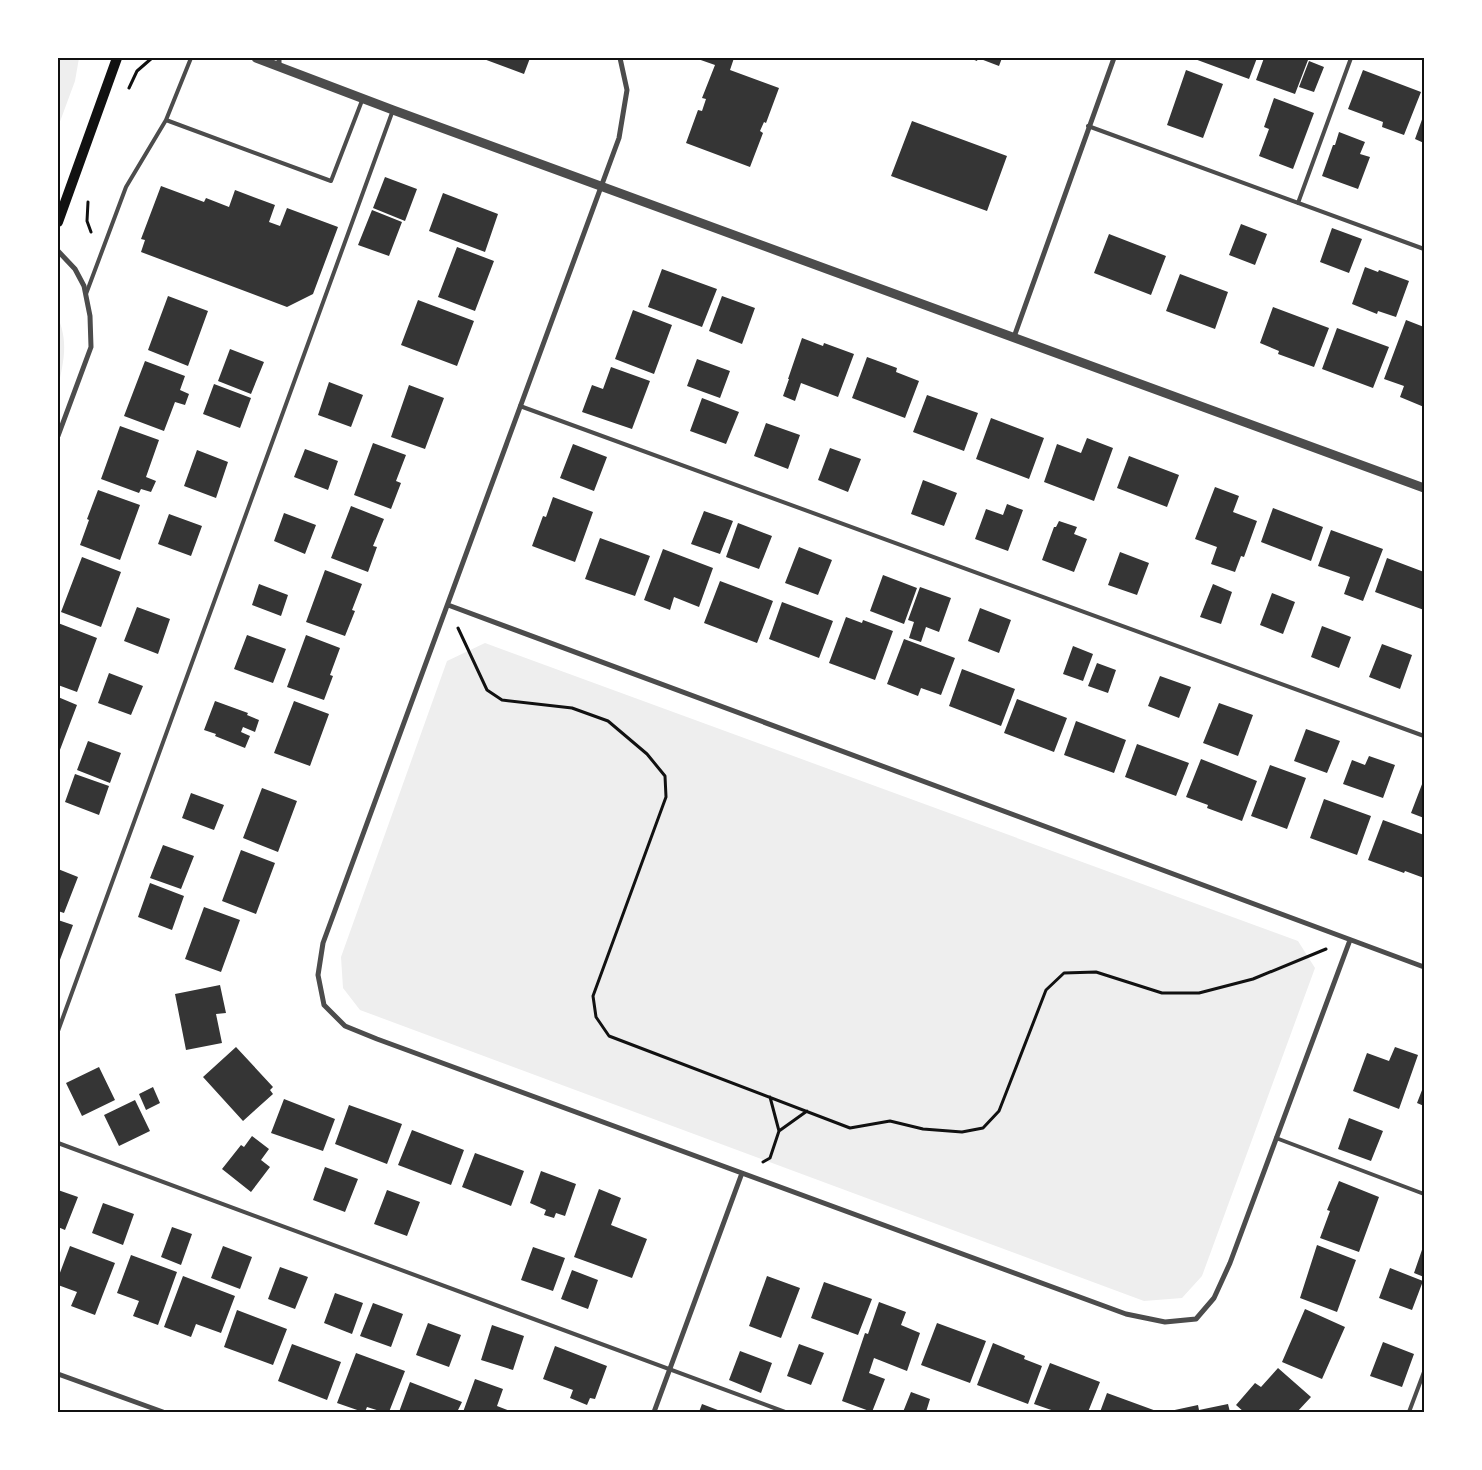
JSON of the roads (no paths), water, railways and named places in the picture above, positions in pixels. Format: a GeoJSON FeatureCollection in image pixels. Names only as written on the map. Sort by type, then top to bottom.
{"type":"FeatureCollection","features":[{"type":"Feature","properties":{"kind":"main road"},"geometry":{"type":"LineString","coordinates":[[58,222],[117,58]]}},
{"type":"Feature","properties":{"kind":"street"},"geometry":{"type":"LineString","coordinates":[[256,58],[279,62],[393,110],[1424,488]]}},
{"type":"Feature","properties":{"kind":"street"},"geometry":{"type":"LineString","coordinates":[[620,58],[628,90],[618,138],[323,943],[318,975],[324,1005],[345,1026],[377,1039],[1126,1314],[1165,1322],[1196,1318],[1214,1298],[1230,1263],[1350,940]]}},
{"type":"Feature","properties":{"kind":"street"},"geometry":{"type":"LineString","coordinates":[[1014,337],[1088,126],[1114,58]]}},
{"type":"Feature","properties":{"kind":"street"},"geometry":{"type":"LineString","coordinates":[[58,251],[75,268],[84,286],[90,316],[90,347],[58,436]]}},
{"type":"Feature","properties":{"kind":"street"},"geometry":{"type":"LineString","coordinates":[[448,605],[1424,967]]}},
{"type":"Feature","properties":{"kind":"street"},"geometry":{"type":"LineString","coordinates":[[654,1412],[742,1173]]}},
{"type":"Feature","properties":{"kind":"street"},"geometry":{"type":"LineString","coordinates":[[58,1374],[155,1411],[164,1412]]}},
{"type":"Feature","properties":{"kind":"lane"},"geometry":{"type":"LineString","coordinates":[[86,294],[126,187],[166,120],[191,58]]}},
{"type":"Feature","properties":{"kind":"lane"},"geometry":{"type":"LineString","coordinates":[[1298,203],[1351,58]]}},
{"type":"Feature","properties":{"kind":"lane"},"geometry":{"type":"LineString","coordinates":[[166,120],[331,181],[363,98]]}},
{"type":"Feature","properties":{"kind":"lane"},"geometry":{"type":"LineString","coordinates":[[58,1031],[393,110]]}},
{"type":"Feature","properties":{"kind":"lane"},"geometry":{"type":"LineString","coordinates":[[1088,126],[1424,249]]}},
{"type":"Feature","properties":{"kind":"lane"},"geometry":{"type":"LineString","coordinates":[[520,406],[1424,736]]}},
{"type":"Feature","properties":{"kind":"lane"},"geometry":{"type":"LineString","coordinates":[[1276,1138],[1424,1194]]}},
{"type":"Feature","properties":{"kind":"lane"},"geometry":{"type":"LineString","coordinates":[[58,1143],[784,1412]]}},
{"type":"Feature","properties":{"kind":"lane"},"geometry":{"type":"LineString","coordinates":[[1409,1412],[1424,1372]]}}]}
